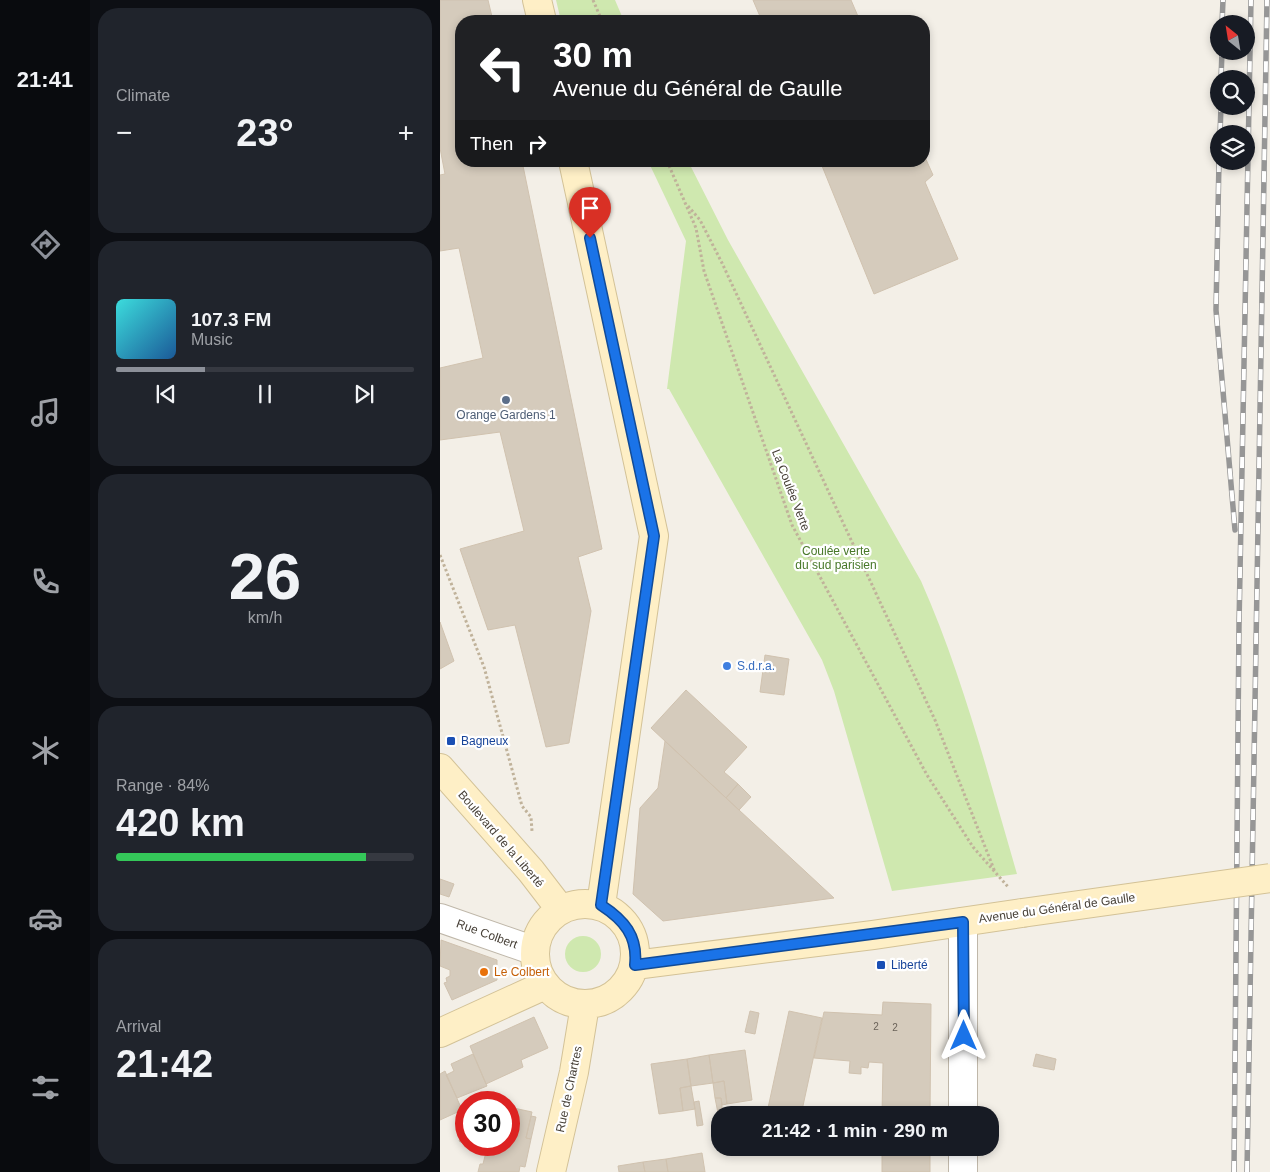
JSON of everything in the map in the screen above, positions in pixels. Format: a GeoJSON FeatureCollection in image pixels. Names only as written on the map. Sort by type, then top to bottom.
{"type":"FeatureCollection","features":[{"type":"Feature","properties":{"kind":"main road"},"geometry":{"type":"LineString","coordinates":[[537,0],[541,15]]}},
{"type":"Feature","properties":{"kind":"main road"},"geometry":{"type":"LineString","coordinates":[[574,167],[654,536],[601,905]]}},
{"type":"Feature","properties":{"kind":"main road","name":"Boulevard de la Liberté"},"geometry":{"type":"LineString","coordinates":[[440,768],[531,871],[561,910]]}},
{"type":"Feature","properties":{"kind":"main road","name":"Avenue du Général de Gaulle"},"geometry":{"type":"LineString","coordinates":[[635,965],[963,922],[1017,902],[1270,878]]}},
{"type":"Feature","properties":{"kind":"main road"},"geometry":{"type":"LineString","coordinates":[[575,905],[601,905],[618,916],[629,929],[635,946],[635,965],[626,984],[619,992],[600,1002],[585,1005],[560,998],[545,985],[539,975],[534,951],[538,935],[548,920],[561,910],[575,905]]}},
{"type":"Feature","properties":{"kind":"main road"},"geometry":{"type":"LineString","coordinates":[[440,1033],[545,985]]}},
{"type":"Feature","properties":{"kind":"main road","name":"Rue de Chartres"},"geometry":{"type":"LineString","coordinates":[[551,1172],[574,1072],[585,1005]]}},
{"type":"Feature","properties":{"kind":"street","name":"Rue Colbert"},"geometry":{"type":"LineString","coordinates":[[440,918],[534,951]]}},
{"type":"Feature","properties":{"kind":"street"},"geometry":{"type":"LineString","coordinates":[[963,922],[963,1106]]}},
{"type":"Feature","properties":{"kind":"street"},"geometry":{"type":"LineString","coordinates":[[963,1156],[963,1172]]}},
{"type":"Feature","properties":{"kind":"path"},"geometry":{"type":"LineString","coordinates":[[592,0],[599,15]]}},
{"type":"Feature","properties":{"kind":"path","name":"La Coulée Verte"},"geometry":{"type":"LineString","coordinates":[[670,167],[696,228],[704,272],[792,525],[927,775],[972,846],[1017,902]]}},
{"type":"Feature","properties":{"kind":"path"},"geometry":{"type":"LineString","coordinates":[[686,204],[700,220],[722,263],[935,720],[996,876]]}},
{"type":"Feature","properties":{"kind":"path"},"geometry":{"type":"LineString","coordinates":[[440,555],[484,667],[522,806],[531,818],[533,840],[531,871]]}},
{"type":"Feature","properties":{"kind":"green space"},"geometry":{"type":"Polygon","coordinates":[[[556,0],[615,0],[621,15],[560,15],[556,0]]]}},
{"type":"Feature","properties":{"kind":"green space","name":"Coulée verte du sud parisien"},"geometry":{"type":"Polygon","coordinates":[[[651,167],[691,167],[728,240],[921,581],[950,653],[962,689],[1017,874],[892,891],[834,691],[822,660],[669,389],[667,389],[686,241],[651,167]]]}},
{"type":"Feature","properties":{"kind":"green space"},"geometry":{"type":"Polygon","coordinates":[[[583,936],[595,942],[601,954],[595,966],[583,972],[571,966],[565,954],[571,942],[583,936]]]}},
{"type":"Feature","properties":{"kind":"building","name":"Orange Gardens 1"},"geometry":{"type":"Polygon","coordinates":[[[440,0],[488,0],[492,15],[455,15],[455,167],[523,167],[602,549],[578,557],[591,611],[569,743],[546,747],[515,625],[488,630],[460,549],[524,531],[500,432],[440,440],[440,368],[483,358],[459,248],[440,251],[440,175],[445,174],[440,148],[440,0]]]}},
{"type":"Feature","properties":{"kind":"building"},"geometry":{"type":"Polygon","coordinates":[[[753,0],[851,0],[857,15],[759,15],[753,0]]]}},
{"type":"Feature","properties":{"kind":"building"},"geometry":{"type":"Polygon","coordinates":[[[822,167],[929,167],[933,175],[925,182],[958,259],[874,294],[822,167]]]}},
{"type":"Feature","properties":{"kind":"building"},"geometry":{"type":"Polygon","coordinates":[[[440,622],[454,661],[440,669],[440,622]]]}},
{"type":"Feature","properties":{"kind":"building"},"geometry":{"type":"Polygon","coordinates":[[[765,655],[789,659],[784,695],[760,692],[765,655]]]}},
{"type":"Feature","properties":{"kind":"building"},"geometry":{"type":"Polygon","coordinates":[[[686,690],[747,747],[724,772],[738,784],[726,798],[651,728],[686,690]]]}},
{"type":"Feature","properties":{"kind":"building"},"geometry":{"type":"Polygon","coordinates":[[[665,741],[834,898],[663,921],[633,894],[640,808],[658,788],[665,741]]]}},
{"type":"Feature","properties":{"kind":"building"},"geometry":{"type":"Polygon","coordinates":[[[738,784],[751,797],[739,810],[726,798],[738,784]]]}},
{"type":"Feature","properties":{"kind":"building"},"geometry":{"type":"Polygon","coordinates":[[[440,879],[454,884],[449,897],[440,894],[440,879]]]}},
{"type":"Feature","properties":{"kind":"building"},"geometry":{"type":"Polygon","coordinates":[[[441,940],[497,960],[497,980],[452,1000],[444,983],[447,982],[446,978],[450,976],[450,970],[440,966],[441,940]]]}},
{"type":"Feature","properties":{"kind":"building"},"geometry":{"type":"Polygon","coordinates":[[[883,1002],[931,1004],[930,1106],[882,1106],[883,1063],[869,1062],[868,1068],[861,1067],[861,1074],[849,1073],[850,1061],[814,1058],[824,1012],[882,1015],[883,1002]]]}},
{"type":"Feature","properties":{"kind":"building"},"geometry":{"type":"Polygon","coordinates":[[[750,1011],[759,1013],[755,1034],[745,1032],[750,1011]]]}},
{"type":"Feature","properties":{"kind":"building"},"geometry":{"type":"Polygon","coordinates":[[[789,1011],[822,1018],[803,1106],[768,1106],[789,1011]]]}},
{"type":"Feature","properties":{"kind":"building"},"geometry":{"type":"Polygon","coordinates":[[[534,1017],[548,1048],[521,1060],[523,1067],[486,1084],[470,1046],[534,1017]]]}},
{"type":"Feature","properties":{"kind":"building"},"geometry":{"type":"Polygon","coordinates":[[[745,1050],[752,1100],[727,1104],[724,1081],[713,1083],[709,1055],[745,1050]]]}},
{"type":"Feature","properties":{"kind":"building"},"geometry":{"type":"Polygon","coordinates":[[[473,1054],[487,1086],[474,1091],[455,1091],[455,1094],[446,1075],[454,1071],[451,1064],[473,1054]]]}},
{"type":"Feature","properties":{"kind":"building"},"geometry":{"type":"Polygon","coordinates":[[[1036,1054],[1056,1059],[1054,1070],[1033,1066],[1036,1054]]]}},
{"type":"Feature","properties":{"kind":"building"},"geometry":{"type":"Polygon","coordinates":[[[709,1055],[713,1083],[691,1086],[687,1059],[709,1055]]]}},
{"type":"Feature","properties":{"kind":"building"},"geometry":{"type":"Polygon","coordinates":[[[687,1059],[691,1086],[680,1088],[683,1111],[659,1114],[651,1064],[687,1059]]]}},
{"type":"Feature","properties":{"kind":"building"},"geometry":{"type":"Polygon","coordinates":[[[445,1071],[455,1094],[455,1113],[440,1120],[440,1074],[445,1071]]]}},
{"type":"Feature","properties":{"kind":"building"},"geometry":{"type":"Polygon","coordinates":[[[724,1081],[727,1104],[722,1105],[721,1098],[715,1098],[713,1083],[724,1081]]]}},
{"type":"Feature","properties":{"kind":"building"},"geometry":{"type":"Polygon","coordinates":[[[691,1086],[695,1109],[683,1111],[680,1088],[691,1086]]]}},
{"type":"Feature","properties":{"kind":"building"},"geometry":{"type":"Polygon","coordinates":[[[715,1098],[721,1098],[722,1106],[717,1106],[715,1098]]]}},
{"type":"Feature","properties":{"kind":"building"},"geometry":{"type":"Polygon","coordinates":[[[699,1101],[703,1125],[697,1126],[694,1102],[699,1101]]]}},
{"type":"Feature","properties":{"kind":"building"},"geometry":{"type":"Polygon","coordinates":[[[520,1109],[532,1112],[526,1138],[531,1139],[525,1167],[520,1166],[519,1172],[478,1172],[480,1164],[483,1164],[485,1156],[520,1156],[520,1109]]]}},
{"type":"Feature","properties":{"kind":"building"},"geometry":{"type":"Polygon","coordinates":[[[531,1116],[536,1117],[531,1139],[526,1138],[531,1116]]]}},
{"type":"Feature","properties":{"kind":"building"},"geometry":{"type":"Polygon","coordinates":[[[702,1153],[705,1172],[668,1172],[666,1159],[702,1153]]]}},
{"type":"Feature","properties":{"kind":"building"},"geometry":{"type":"Polygon","coordinates":[[[882,1156],[930,1156],[930,1172],[882,1172],[882,1156]]]}},
{"type":"Feature","properties":{"kind":"building"},"geometry":{"type":"Polygon","coordinates":[[[666,1159],[668,1172],[645,1172],[643,1162],[666,1159]]]}},
{"type":"Feature","properties":{"kind":"building"},"geometry":{"type":"Polygon","coordinates":[[[643,1162],[645,1172],[619,1172],[618,1166],[643,1162]]]}},
{"type":"Feature","properties":{"kind":"railway"},"geometry":{"type":"LineString","coordinates":[[1222,15],[1223,0]]}},
{"type":"Feature","properties":{"kind":"railway"},"geometry":{"type":"LineString","coordinates":[[1234,1172],[1239,625],[1251,0]]}},
{"type":"Feature","properties":{"kind":"railway"},"geometry":{"type":"LineString","coordinates":[[1247,1172],[1267,0]]}},
{"type":"Feature","properties":{"kind":"railway"},"geometry":{"type":"LineString","coordinates":[[1221,70],[1222,60]]}},
{"type":"Feature","properties":{"kind":"railway"},"geometry":{"type":"LineString","coordinates":[[1220,125],[1221,115]]}},
{"type":"Feature","properties":{"kind":"railway"},"geometry":{"type":"LineString","coordinates":[[1219,170],[1216,310],[1235,530]]}},
{"type":"Feature","properties":{"kind":"place","name":"Orange Gardens 1"},"geometry":{"type":"Point","coordinates":[506,400]}},
{"type":"Feature","properties":{"kind":"place","name":"S.d.r.a."},"geometry":{"type":"Point","coordinates":[727,666]}},
{"type":"Feature","properties":{"kind":"place","name":"Bagneux"},"geometry":{"type":"Point","coordinates":[451,741]}},
{"type":"Feature","properties":{"kind":"place","name":"Liberté"},"geometry":{"type":"Point","coordinates":[881,965]}},
{"type":"Feature","properties":{"kind":"place","name":"Le Colbert"},"geometry":{"type":"Point","coordinates":[484,972]}},
{"type":"Feature","properties":{"kind":"route"},"geometry":{"type":"LineString","coordinates":[[590,238],[654,536],[601,905],[618,916],[629,929],[635,946],[635,965],[963,922],[964,1036]]}}]}
